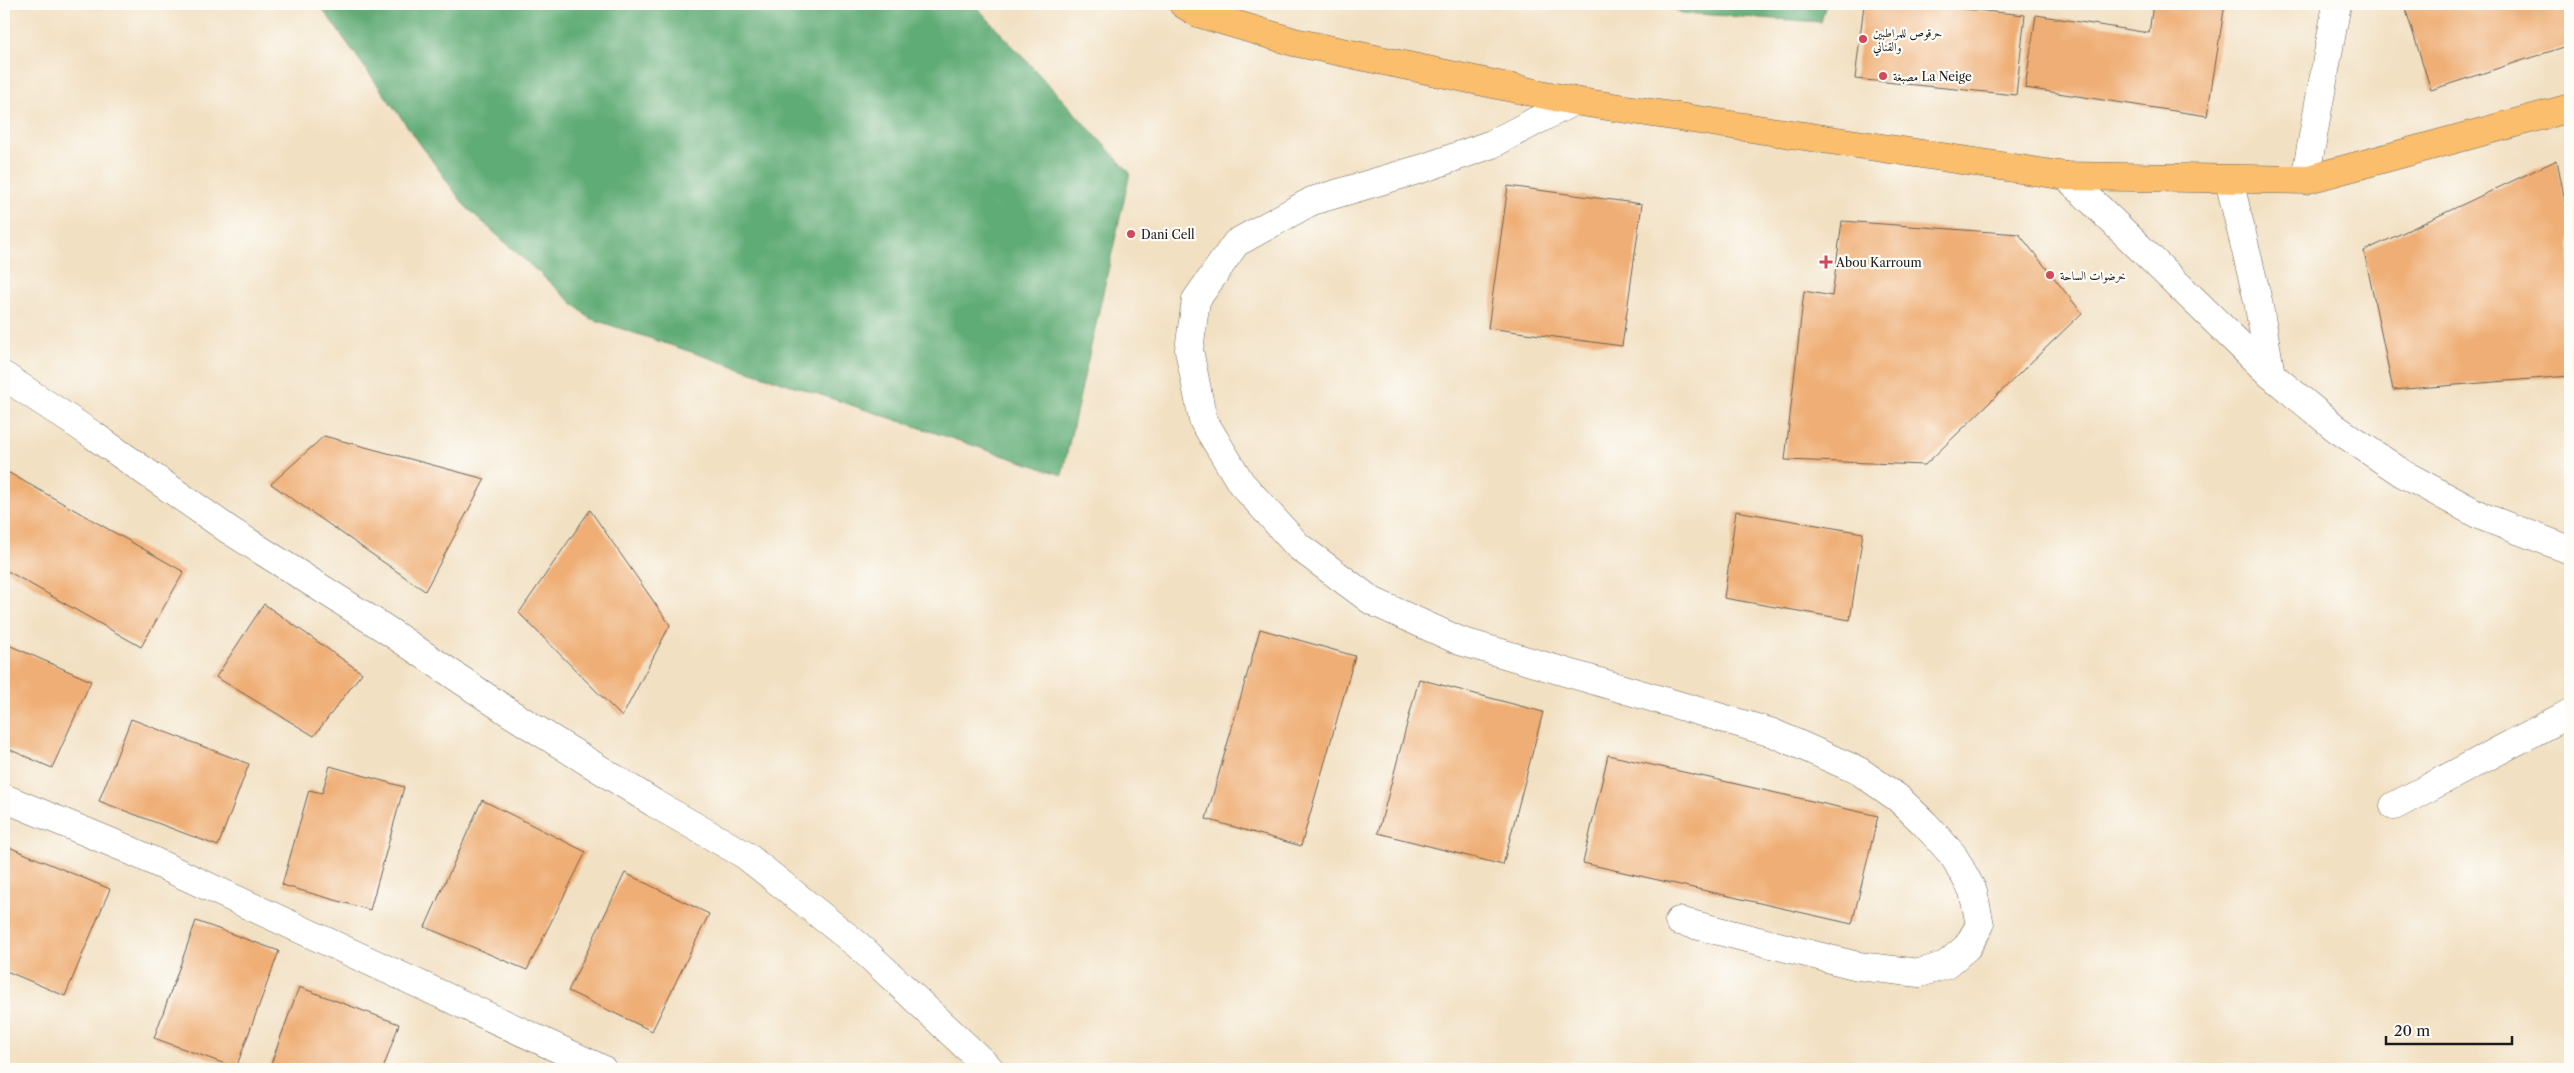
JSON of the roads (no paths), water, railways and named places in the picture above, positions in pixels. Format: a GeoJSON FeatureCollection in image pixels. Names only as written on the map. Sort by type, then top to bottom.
{"type":"FeatureCollection","features":[{"type":"Feature","properties":{"kind":"main road"},"geometry":{"type":"LineString","coordinates":[[1183,4],[1198,13],[1294,42],[1574,101],[2066,176],[2305,180],[2570,108]]}},
{"type":"Feature","properties":{"kind":"street"},"geometry":{"type":"LineString","coordinates":[[2305,180],[2337,4]]}},
{"type":"Feature","properties":{"kind":"street"},"geometry":{"type":"LineString","coordinates":[[1574,101],[1492,144],[1424,168],[1312,201],[1236,243],[1196,300],[1189,350],[1203,420],[1241,483],[1298,546],[1372,601],[1460,641],[1773,733],[1859,771],[1898,798],[1953,855],[1973,891],[1980,924],[1967,947],[1946,965],[1920,973],[1858,966],[1678,921]]}},
{"type":"Feature","properties":{"kind":"street"},"geometry":{"type":"LineString","coordinates":[[2066,176],[2271,375],[2337,429],[2402,473],[2481,516],[2570,550]]}},
{"type":"Feature","properties":{"kind":"street"},"geometry":{"type":"LineString","coordinates":[[2229,180],[2258,301],[2271,375]]}},
{"type":"Feature","properties":{"kind":"street"},"geometry":{"type":"LineString","coordinates":[[4,376],[93,435],[229,530],[384,628],[510,712],[654,803],[745,855],[860,946],[990,1069]]}},
{"type":"Feature","properties":{"kind":"street"},"geometry":{"type":"LineString","coordinates":[[2394,806],[2570,713]]}},
{"type":"Feature","properties":{"kind":"street"},"geometry":{"type":"LineString","coordinates":[[4,798],[125,848],[602,1069]]}},
{"type":"Feature","properties":{"kind":"place","name":"حرقوص للمراطبين والقناني"},"geometry":{"type":"Point","coordinates":[1863,39]}},
{"type":"Feature","properties":{"kind":"place","name":"مصبغة La Neige"},"geometry":{"type":"Point","coordinates":[1883,76]}},
{"type":"Feature","properties":{"kind":"place","name":"Dani Cell"},"geometry":{"type":"Point","coordinates":[1131,234]}},
{"type":"Feature","properties":{"kind":"place","name":"Abou Karroum"},"geometry":{"type":"Point","coordinates":[1826,262]}},
{"type":"Feature","properties":{"kind":"place","name":"خرضوات الساحة"},"geometry":{"type":"Point","coordinates":[2050,275]}}]}
